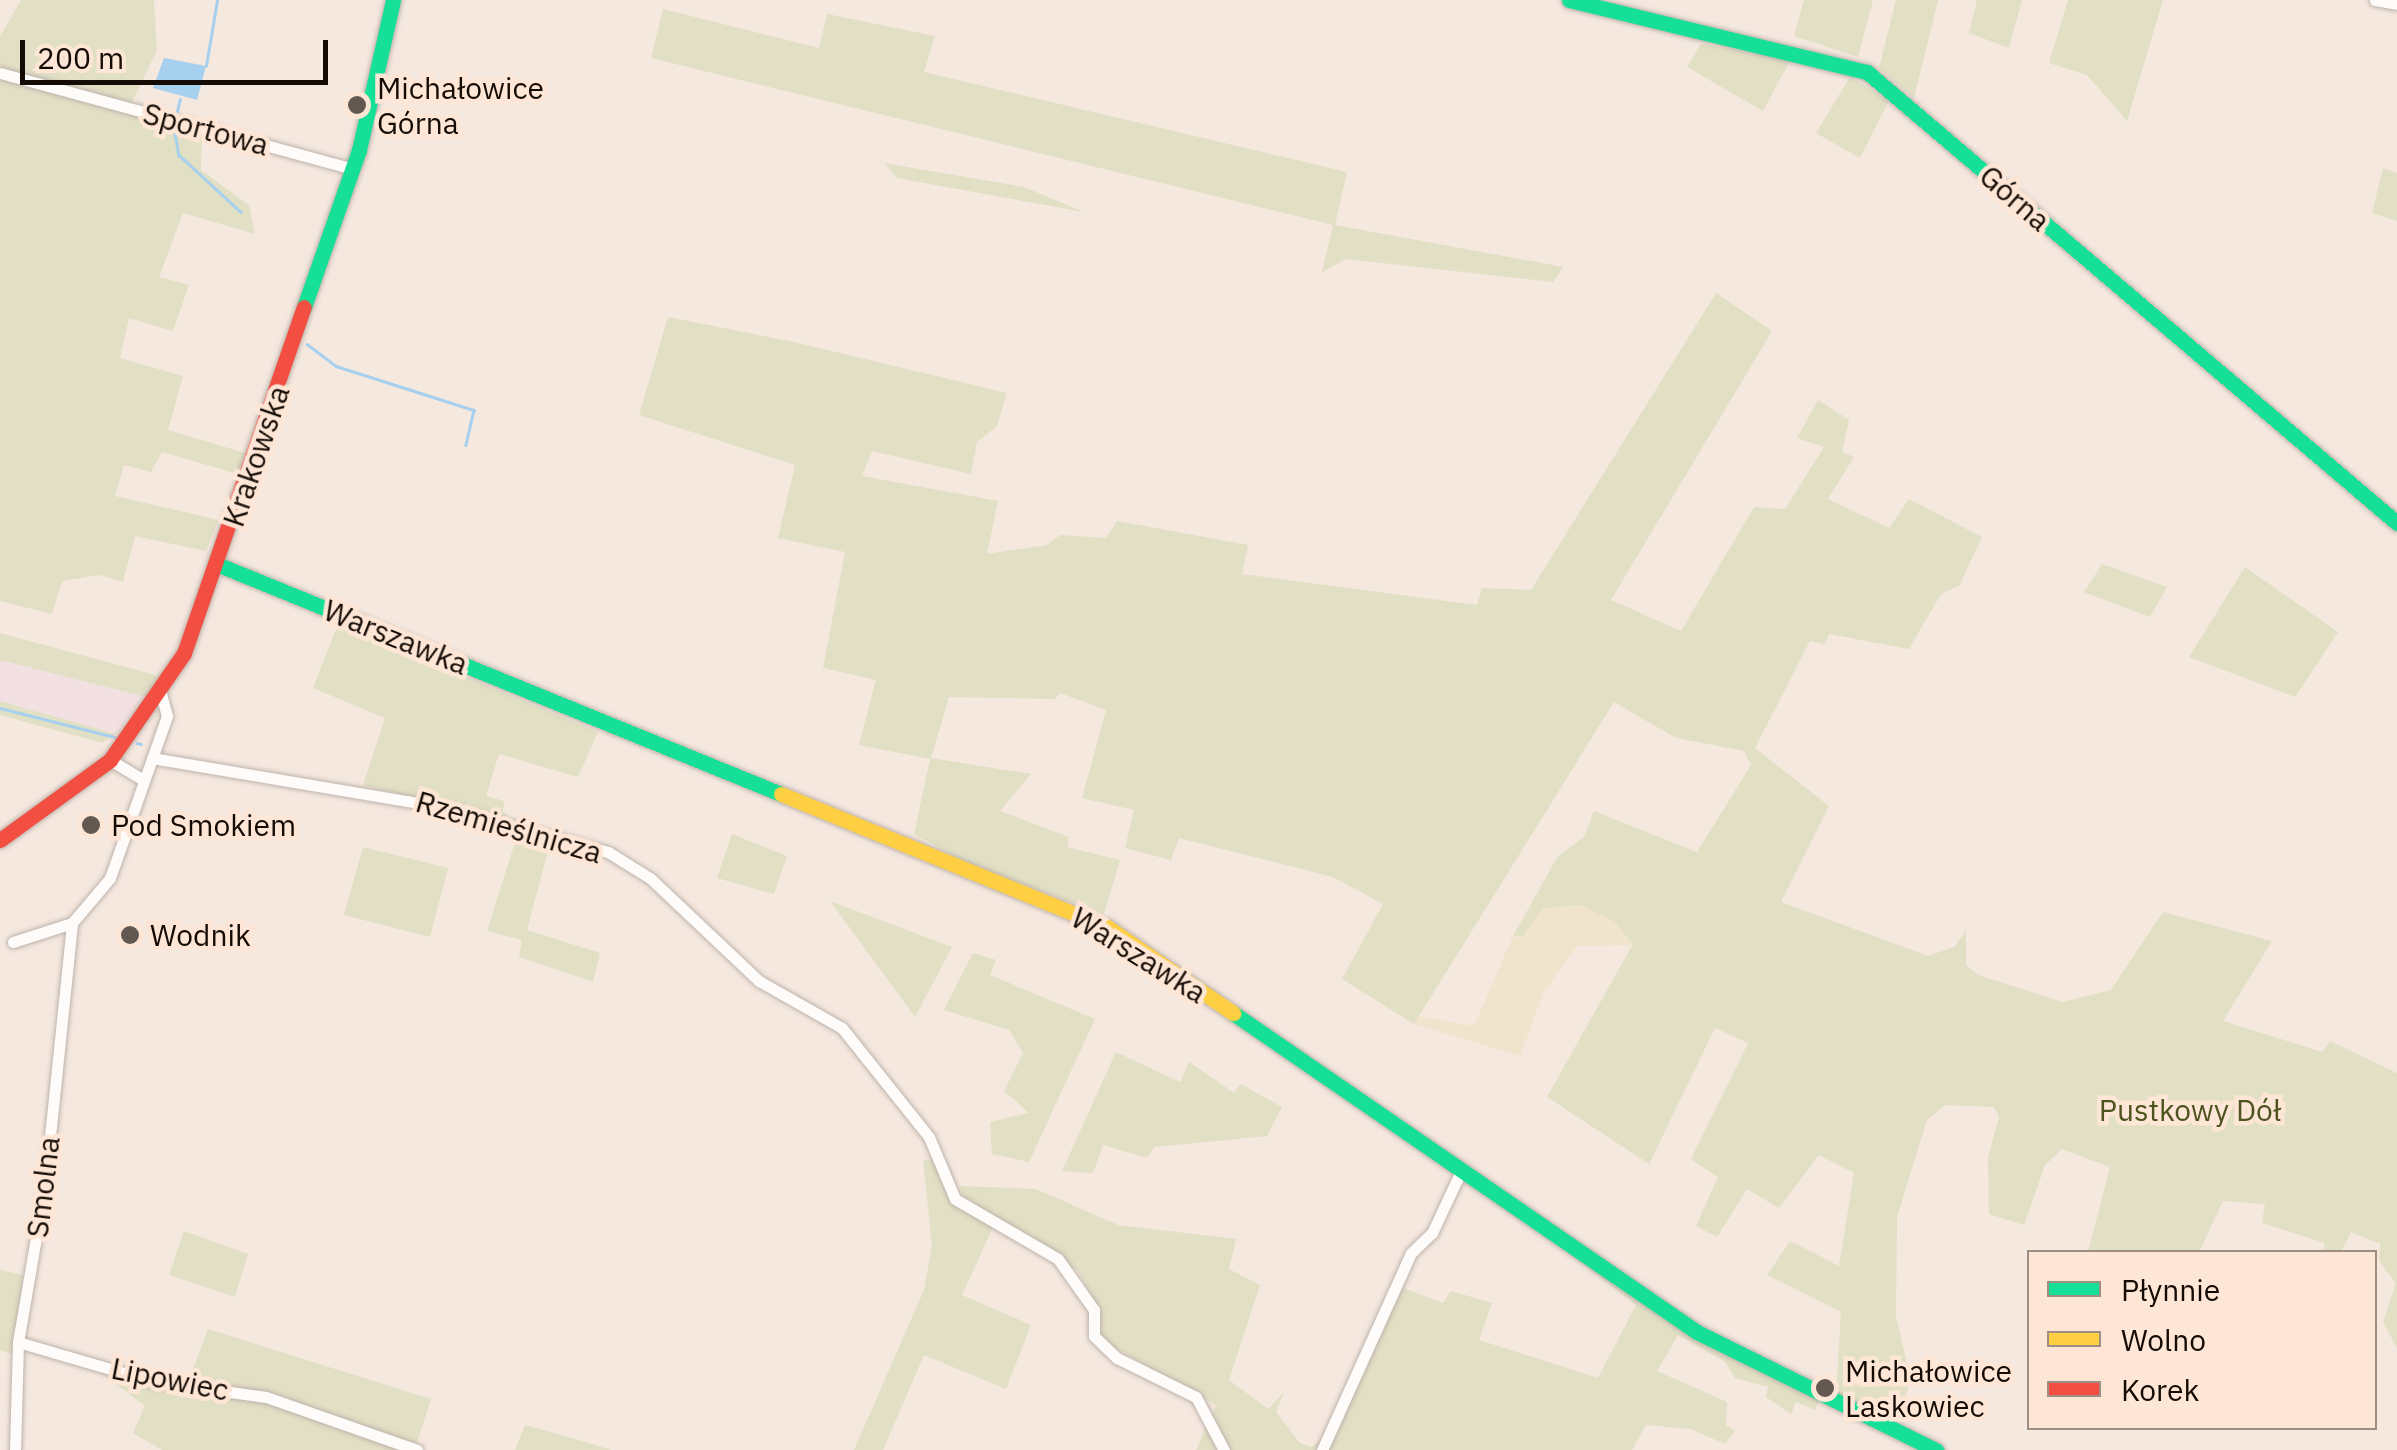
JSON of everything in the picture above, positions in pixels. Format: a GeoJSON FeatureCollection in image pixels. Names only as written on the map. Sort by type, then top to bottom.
{"type":"FeatureCollection","features":[{"type":"Feature","properties":{"kind":"street","name":"Krakowska"},"geometry":{"type":"LineString","coordinates":[[0,840],[110,760],[162,694],[219,565],[353,169],[393,0]]}},
{"type":"Feature","properties":{"kind":"street","name":"Górna"},"geometry":{"type":"LineString","coordinates":[[1569,0],[1866,72],[2397,522]]}},
{"type":"Feature","properties":{"kind":"street"},"geometry":{"type":"LineString","coordinates":[[2375,0],[2397,4]]}},
{"type":"Feature","properties":{"kind":"street","name":"Sportowa"},"geometry":{"type":"LineString","coordinates":[[0,73],[353,169]]}},
{"type":"Feature","properties":{"kind":"street","name":"Warszawka"},"geometry":{"type":"LineString","coordinates":[[219,565],[1088,918],[1706,1338],[1936,1450]]}},
{"type":"Feature","properties":{"kind":"street"},"geometry":{"type":"LineString","coordinates":[[13,942],[72,923],[110,878],[167,716],[162,694]]}},
{"type":"Feature","properties":{"kind":"street","name":"Rzemieślnicza"},"geometry":{"type":"LineString","coordinates":[[152,758],[429,803],[629,865],[759,981],[842,1028],[929,1137],[955,1199],[1058,1259],[1094,1310],[1094,1336],[1117,1358],[1172,1380],[1196,1397],[1224,1450]]}},
{"type":"Feature","properties":{"kind":"street"},"geometry":{"type":"LineString","coordinates":[[110,760],[143,780]]}},
{"type":"Feature","properties":{"kind":"street","name":"Smolna"},"geometry":{"type":"LineString","coordinates":[[15,1450],[18,1342],[43,1204],[72,923]]}},
{"type":"Feature","properties":{"kind":"street"},"geometry":{"type":"LineString","coordinates":[[1322,1450],[1411,1253],[1432,1233],[1461,1170]]}},
{"type":"Feature","properties":{"kind":"street","name":"Lipowiec"},"geometry":{"type":"LineString","coordinates":[[18,1342],[151,1381],[266,1397],[417,1450]]}},
{"type":"Feature","properties":{"kind":"shaded area"},"geometry":{"type":"Polygon","coordinates":[[[0,660],[146,697],[116,734],[0,701],[0,660]]]}},
{"type":"Feature","properties":{"kind":"green space"},"geometry":{"type":"Polygon","coordinates":[[[21,0],[154,0],[157,50],[128,111],[202,131],[201,170],[249,205],[255,234],[183,213],[159,277],[189,285],[173,331],[129,318],[120,358],[183,376],[168,430],[245,453],[238,474],[162,452],[151,472],[124,465],[115,496],[219,520],[206,551],[135,536],[123,582],[99,575],[62,581],[52,614],[0,601],[0,37],[21,0]]]}},
{"type":"Feature","properties":{"kind":"green space"},"geometry":{"type":"Polygon","coordinates":[[[1804,0],[1873,0],[1858,57],[1794,36],[1804,0]]]}},
{"type":"Feature","properties":{"kind":"green space"},"geometry":{"type":"Polygon","coordinates":[[[1896,0],[1938,0],[1914,98],[1879,68],[1896,0]]]}},
{"type":"Feature","properties":{"kind":"green space"},"geometry":{"type":"Polygon","coordinates":[[[1977,0],[2022,0],[2009,48],[1969,33],[1977,0]]]}},
{"type":"Feature","properties":{"kind":"green space"},"geometry":{"type":"Polygon","coordinates":[[[2068,0],[2163,0],[2127,121],[2087,75],[2049,63],[2068,0]]]}},
{"type":"Feature","properties":{"kind":"green space"},"geometry":{"type":"Polygon","coordinates":[[[663,9],[819,48],[827,14],[935,36],[924,72],[1347,172],[1335,225],[1563,267],[1553,282],[1346,259],[1322,272],[1333,225],[651,58],[663,9]]]}},
{"type":"Feature","properties":{"kind":"green space"},"geometry":{"type":"Polygon","coordinates":[[[1701,44],[1791,59],[1763,111],[1687,67],[1701,44]]]}},
{"type":"Feature","properties":{"kind":"green space"},"geometry":{"type":"Polygon","coordinates":[[[1850,77],[1889,101],[1860,158],[1816,133],[1850,77]]]}},
{"type":"Feature","properties":{"kind":"green space"},"geometry":{"type":"Polygon","coordinates":[[[884,163],[1024,187],[1084,212],[897,178],[884,163]]]}},
{"type":"Feature","properties":{"kind":"green space"},"geometry":{"type":"Polygon","coordinates":[[[2383,168],[2397,173],[2397,221],[2372,213],[2383,168]]]}},
{"type":"Feature","properties":{"kind":"green space","name":"Pustkowy Dół"},"geometry":{"type":"Polygon","coordinates":[[[1716,293],[1772,331],[1611,600],[1681,631],[1754,507],[1785,509],[1824,447],[1797,438],[1818,400],[1849,420],[1842,452],[1854,457],[1828,499],[1889,528],[1909,499],[1982,537],[1959,586],[1941,594],[1909,649],[1829,634],[1825,644],[1810,641],[1755,748],[1829,806],[1781,902],[1928,956],[1954,947],[1966,931],[1966,965],[1978,975],[2063,1002],[2111,990],[2163,912],[2272,941],[2223,1021],[2322,1052],[2330,1041],[2397,1073],[2397,1348],[2383,1322],[2396,1283],[2379,1261],[2380,1244],[2351,1232],[2342,1250],[2323,1250],[2325,1243],[2262,1223],[2265,1204],[2223,1201],[2200,1250],[2089,1250],[2110,1167],[2062,1149],[2045,1165],[2024,1225],[1989,1214],[1988,1157],[1999,1117],[1994,1107],[1945,1105],[1927,1120],[1897,1217],[1896,1316],[1911,1381],[1896,1421],[1836,1394],[1841,1312],[1767,1275],[1790,1241],[1839,1266],[1854,1173],[1819,1155],[1779,1208],[1747,1189],[1717,1237],[1696,1226],[1718,1177],[1691,1159],[1748,1043],[1715,1028],[1649,1164],[1547,1097],[1633,944],[1513,936],[1558,856],[1584,837],[1594,811],[1697,852],[1751,765],[1744,751],[1676,738],[1614,702],[1414,1024],[1342,979],[1383,904],[1333,877],[1179,838],[1171,860],[1125,848],[1134,810],[1082,798],[1106,710],[1060,693],[1054,699],[949,697],[931,758],[1031,774],[1000,811],[1069,837],[1067,847],[1120,860],[1104,914],[969,864],[914,834],[930,759],[859,745],[876,680],[823,668],[845,552],[778,538],[795,465],[639,415],[668,317],[794,342],[1007,393],[997,426],[977,442],[971,474],[872,451],[862,476],[998,501],[987,554],[1047,545],[1060,535],[1106,538],[1117,521],[1248,545],[1242,574],[1477,605],[1482,588],[1531,590],[1716,293]]]}},
{"type":"Feature","properties":{"kind":"green space"},"geometry":{"type":"Polygon","coordinates":[[[2102,564],[2167,587],[2150,617],[2084,592],[2102,564]]]}},
{"type":"Feature","properties":{"kind":"green space"},"geometry":{"type":"Polygon","coordinates":[[[2245,567],[2338,632],[2295,697],[2189,657],[2245,567]]]}},
{"type":"Feature","properties":{"kind":"green space"},"geometry":{"type":"Polygon","coordinates":[[[338,624],[598,732],[578,777],[499,754],[486,796],[504,801],[503,812],[520,824],[363,785],[385,718],[313,688],[338,624]]]}},
{"type":"Feature","properties":{"kind":"green space"},"geometry":{"type":"Polygon","coordinates":[[[0,633],[159,676],[146,697],[0,660],[0,633]]]}},
{"type":"Feature","properties":{"kind":"green space"},"geometry":{"type":"Polygon","coordinates":[[[0,701],[116,734],[102,743],[0,715],[0,701]]]}},
{"type":"Feature","properties":{"kind":"green space"},"geometry":{"type":"Polygon","coordinates":[[[518,833],[550,843],[527,930],[600,953],[593,982],[519,957],[522,940],[487,931],[518,833]]]}},
{"type":"Feature","properties":{"kind":"green space"},"geometry":{"type":"Polygon","coordinates":[[[732,834],[787,856],[774,894],[717,878],[732,834]]]}},
{"type":"Feature","properties":{"kind":"green space"},"geometry":{"type":"Polygon","coordinates":[[[363,847],[448,868],[430,937],[344,915],[363,847]]]}},
{"type":"Feature","properties":{"kind":"green space"},"geometry":{"type":"Polygon","coordinates":[[[830,901],[952,947],[915,1017],[830,901]]]}},
{"type":"Feature","properties":{"kind":"green space"},"geometry":{"type":"Polygon","coordinates":[[[973,953],[996,960],[990,975],[1095,1019],[1029,1162],[992,1154],[990,1122],[1029,1113],[1004,1091],[1023,1053],[1009,1030],[944,1010],[973,953]]]}},
{"type":"Feature","properties":{"kind":"green space"},"geometry":{"type":"Polygon","coordinates":[[[1116,1052],[1180,1082],[1189,1062],[1234,1093],[1241,1084],[1282,1107],[1267,1136],[1155,1147],[1147,1158],[1103,1145],[1093,1173],[1062,1171],[1116,1052]]]}},
{"type":"Feature","properties":{"kind":"green space"},"geometry":{"type":"Polygon","coordinates":[[[923,1160],[935,1160],[946,1192],[995,1223],[962,1295],[1031,1325],[1006,1389],[924,1355],[883,1450],[854,1450],[924,1290],[932,1245],[923,1160]]]}},
{"type":"Feature","properties":{"kind":"green space"},"geometry":{"type":"Polygon","coordinates":[[[960,1186],[1036,1189],[1118,1225],[1236,1239],[1229,1269],[1260,1285],[1229,1380],[1268,1409],[1284,1392],[1276,1412],[1300,1443],[1312,1447],[1332,1431],[1398,1286],[1443,1303],[1451,1291],[1492,1303],[1479,1340],[1598,1378],[1636,1305],[1579,1261],[1819,1401],[1815,1410],[1796,1402],[1791,1414],[1766,1397],[1768,1387],[1735,1378],[1725,1362],[1678,1335],[1657,1371],[1727,1402],[1726,1425],[1735,1431],[1725,1444],[1690,1429],[1646,1425],[1632,1450],[1196,1450],[1216,1405],[1099,1339],[1098,1309],[1078,1271],[963,1196],[960,1186]]]}},
{"type":"Feature","properties":{"kind":"green space"},"geometry":{"type":"Polygon","coordinates":[[[184,1231],[248,1254],[235,1297],[169,1275],[184,1231]]]}},
{"type":"Feature","properties":{"kind":"green space"},"geometry":{"type":"Polygon","coordinates":[[[0,1270],[23,1275],[12,1354],[0,1350],[0,1270]]]}},
{"type":"Feature","properties":{"kind":"green space"},"geometry":{"type":"Polygon","coordinates":[[[208,1329],[431,1399],[417,1443],[190,1377],[208,1329]]]}},
{"type":"Feature","properties":{"kind":"green space"},"geometry":{"type":"Polygon","coordinates":[[[94,1368],[252,1397],[406,1450],[162,1450],[133,1433],[145,1406],[94,1368]]]}},
{"type":"Feature","properties":{"kind":"green space"},"geometry":{"type":"Polygon","coordinates":[[[525,1425],[579,1440],[611,1450],[515,1450],[525,1425]]]}},
{"type":"Feature","properties":{"kind":"sand"},"geometry":{"type":"Polygon","coordinates":[[[1580,905],[1614,921],[1634,945],[1577,946],[1544,992],[1520,1056],[1414,1024],[1419,1016],[1474,1026],[1513,936],[1521,939],[1543,908],[1580,905]]]}},
{"type":"Feature","properties":{"kind":"water"},"geometry":{"type":"Polygon","coordinates":[[[164,58],[206,66],[197,100],[153,88],[164,58]]]}},
{"type":"Feature","properties":{"kind":"waterway"},"geometry":{"type":"LineString","coordinates":[[206,66],[217,0]]}},
{"type":"Feature","properties":{"kind":"waterway"},"geometry":{"type":"LineString","coordinates":[[176,115],[180,99]]}},
{"type":"Feature","properties":{"kind":"waterway"},"geometry":{"type":"LineString","coordinates":[[173,122],[179,155],[241,212]]}},
{"type":"Feature","properties":{"kind":"waterway"},"geometry":{"type":"LineString","coordinates":[[307,344],[336,366],[474,410],[466,445]]}},
{"type":"Feature","properties":{"kind":"waterway"},"geometry":{"type":"LineString","coordinates":[[0,708],[115,737]]}},
{"type":"Feature","properties":{"kind":"waterway"},"geometry":{"type":"LineString","coordinates":[[137,743],[141,744]]}},
{"type":"Feature","properties":{"kind":"traffic: fast"},"geometry":{"type":"LineString","coordinates":[[304,307],[359,150],[393,0]]}},
{"type":"Feature","properties":{"kind":"traffic: fast"},"geometry":{"type":"LineString","coordinates":[[1569,0],[1867,72],[2397,523]]}},
{"type":"Feature","properties":{"kind":"traffic: fast"},"geometry":{"type":"LineString","coordinates":[[219,565],[781,794]]}},
{"type":"Feature","properties":{"kind":"traffic: fast"},"geometry":{"type":"LineString","coordinates":[[1233,1013],[1697,1332],[1936,1450]]}},
{"type":"Feature","properties":{"kind":"traffic: slow"},"geometry":{"type":"LineString","coordinates":[[781,794],[1107,927],[1233,1013]]}},
{"type":"Feature","properties":{"kind":"traffic: jam"},"geometry":{"type":"LineString","coordinates":[[0,840],[110,760],[184,653],[304,307]]}},
{"type":"Feature","properties":{"kind":"place","name":"Michałowice Górna"},"geometry":{"type":"Point","coordinates":[357,105]}},
{"type":"Feature","properties":{"kind":"place","name":"Pod Smokiem"},"geometry":{"type":"Point","coordinates":[91,825]}},
{"type":"Feature","properties":{"kind":"place","name":"Wodnik"},"geometry":{"type":"Point","coordinates":[130,935]}},
{"type":"Feature","properties":{"kind":"place","name":"Michałowice Laskowiec"},"geometry":{"type":"Point","coordinates":[1825,1388]}}]}
